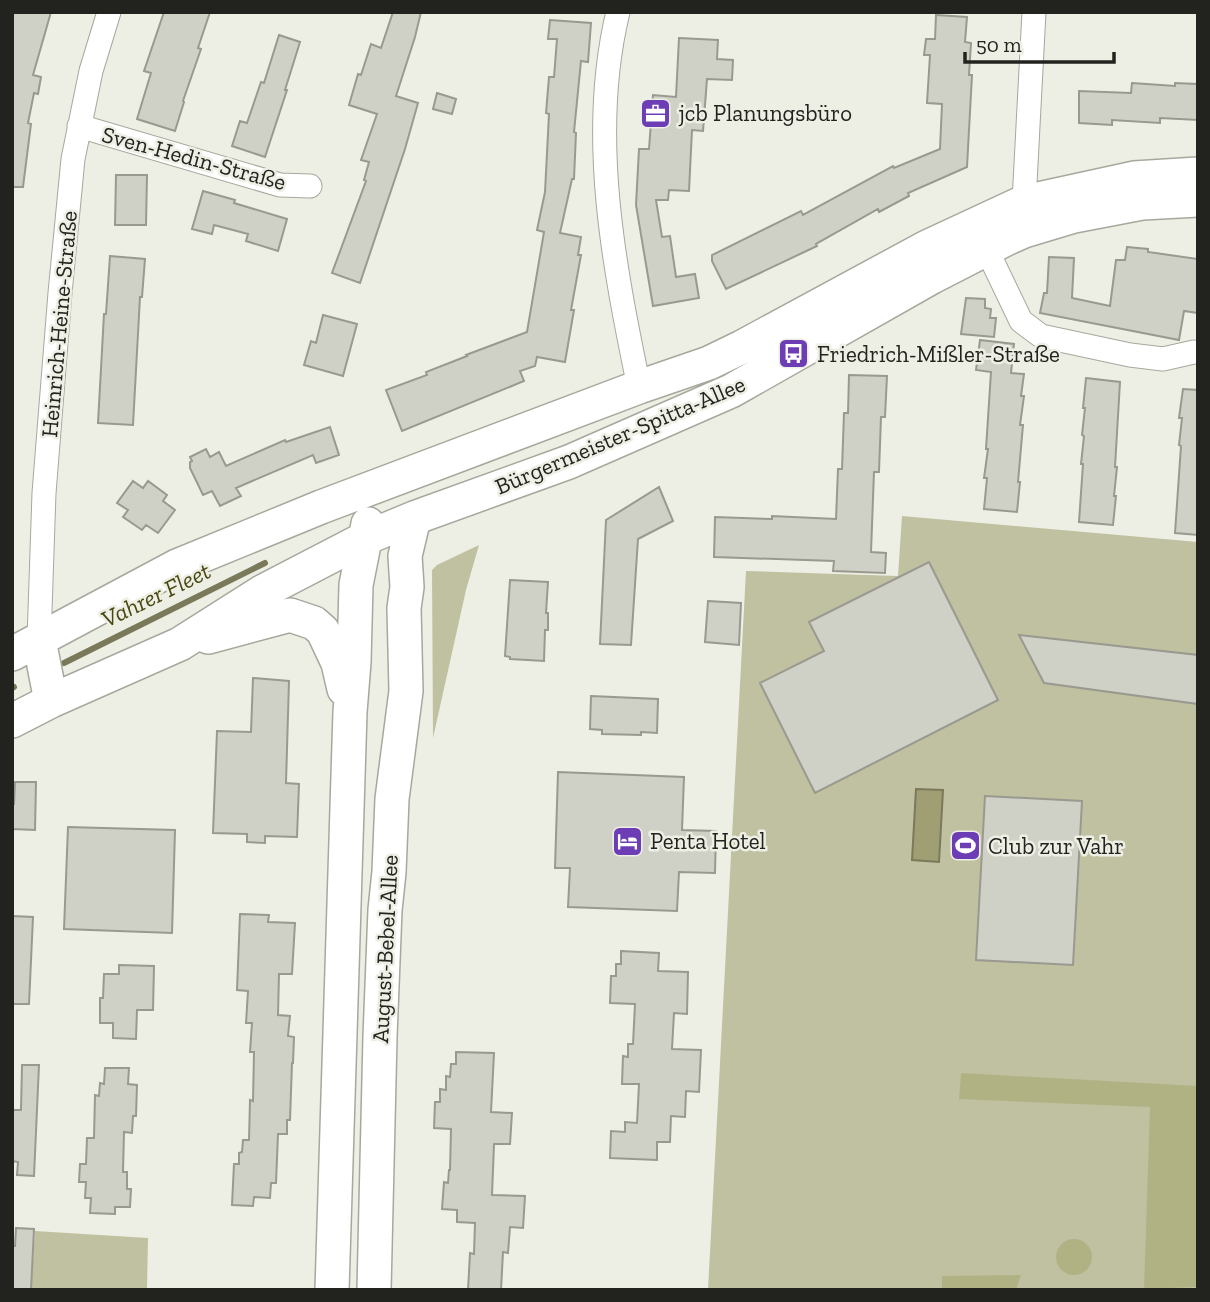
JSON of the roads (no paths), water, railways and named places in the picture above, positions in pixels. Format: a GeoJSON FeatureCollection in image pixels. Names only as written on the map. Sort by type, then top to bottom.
{"type":"FeatureCollection","features":[{"type":"Feature","properties":{"kind":"main road","name":"Bürgermeister-Spitta-Allee"},"geometry":{"type":"LineString","coordinates":[[26,647],[177,566],[321,507],[709,363],[927,247],[1024,202],[1134,178],[1198,174]]}},
{"type":"Feature","properties":{"kind":"main road","name":"Bürgermeister-Spitta-Allee"},"geometry":{"type":"LineString","coordinates":[[12,721],[180,644],[262,592],[366,538],[569,462],[731,391],[932,276],[1024,231],[1074,216],[1142,204],[1198,200]]}},
{"type":"Feature","properties":{"kind":"main road"},"geometry":{"type":"LineString","coordinates":[[366,538],[370,514],[382,497],[413,472]]}},
{"type":"Feature","properties":{"kind":"main road","name":"August-Bebel-Allee"},"geometry":{"type":"LineString","coordinates":[[321,507],[347,521],[387,563],[404,608]]}},
{"type":"Feature","properties":{"kind":"main road","name":"August-Bebel-Allee"},"geometry":{"type":"LineString","coordinates":[[374,1290],[385,910],[392,799],[406,691],[405,556],[414,519]]}},
{"type":"Feature","properties":{"kind":"main road","name":"August-Bebel-Allee"},"geometry":{"type":"LineString","coordinates":[[332,1290],[350,712],[356,586],[366,538]]}},
{"type":"Feature","properties":{"kind":"main road","name":"August-Bebel-Allee"},"geometry":{"type":"LineString","coordinates":[[180,644],[290,615],[314,623],[323,631],[338,663],[350,712]]}},
{"type":"Feature","properties":{"kind":"main road"},"geometry":{"type":"LineString","coordinates":[[26,647],[51,701]]}},
{"type":"Feature","properties":{"kind":"main road"},"geometry":{"type":"LineString","coordinates":[[343,908],[385,910]]}},
{"type":"Feature","properties":{"kind":"street","name":"Heinrich-Heine-Straße"},"geometry":{"type":"LineString","coordinates":[[26,647],[44,493],[73,159],[91,72],[110,12]]}},
{"type":"Feature","properties":{"kind":"street"},"geometry":{"type":"LineString","coordinates":[[618,12],[611,40],[605,110],[607,193],[621,300],[639,387]]}},
{"type":"Feature","properties":{"kind":"street"},"geometry":{"type":"LineString","coordinates":[[1024,202],[1034,12]]}},
{"type":"Feature","properties":{"kind":"street","name":"Sven-Hedin-Straße"},"geometry":{"type":"LineString","coordinates":[[79,126],[279,185],[310,186]]}},
{"type":"Feature","properties":{"kind":"street"},"geometry":{"type":"LineString","coordinates":[[986,248],[1021,321],[1041,337],[1163,359],[1195,352]]}},
{"type":"Feature","properties":{"kind":"waterway","name":"Vahrer Fleet"},"geometry":{"type":"LineString","coordinates":[[64,663],[265,563]]}},
{"type":"Feature","properties":{"kind":"place","name":"jcb Planungsbüro"},"geometry":{"type":"Point","coordinates":[656,113]}},
{"type":"Feature","properties":{"kind":"place","name":"Friedrich-Mißler-Straße"},"geometry":{"type":"Point","coordinates":[794,354]}},
{"type":"Feature","properties":{"kind":"place","name":"Penta Hotel"},"geometry":{"type":"Point","coordinates":[627,841]}},
{"type":"Feature","properties":{"kind":"place","name":"Club zur Vahr"},"geometry":{"type":"Point","coordinates":[965,846]}}]}
